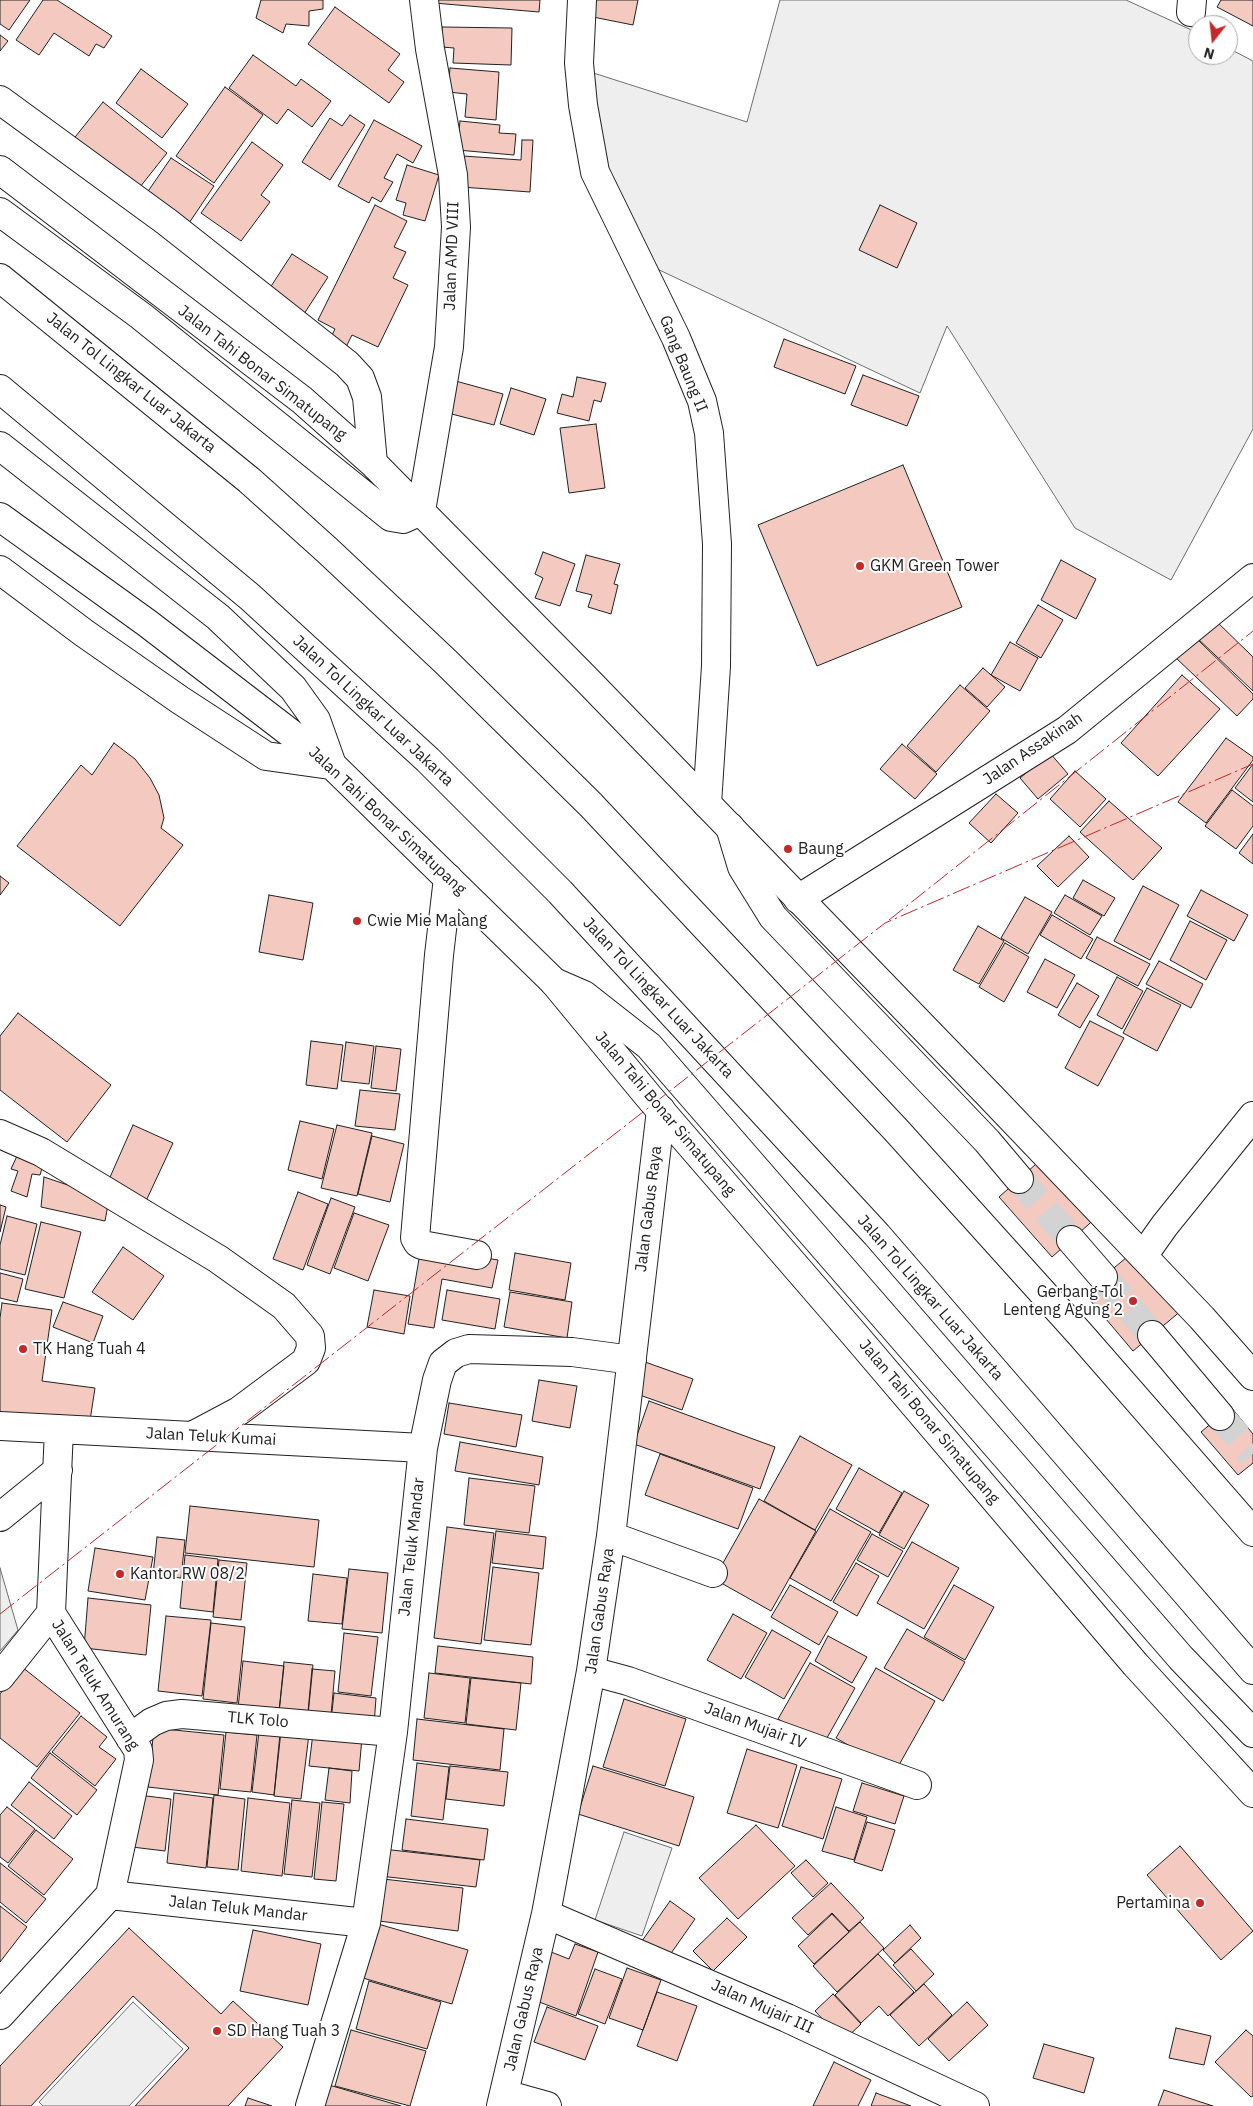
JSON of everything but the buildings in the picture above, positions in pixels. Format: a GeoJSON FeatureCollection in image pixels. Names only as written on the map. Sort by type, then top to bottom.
{"type":"FeatureCollection","features":[{"type":"Feature","properties":{"kind":"main road","name":"Jalan AMD VIII"},"geometry":{"type":"LineString","coordinates":[[421,512],[449,347],[456,227],[453,175],[430,50],[424,0]]}},
{"type":"Feature","properties":{"kind":"main road","name":"Gang Baung II"},"geometry":{"type":"LineString","coordinates":[[582,0],[579,63],[583,105],[595,172],[676,338],[702,402],[709,434],[717,544],[716,657],[707,804]]}},
{"type":"Feature","properties":{"kind":"main road"},"geometry":{"type":"LineString","coordinates":[[0,100],[167,222],[347,364],[360,378],[368,397],[373,463]]}},
{"type":"Feature","properties":{"kind":"main road","name":"Jalan Tahi Bonar Simatupang"},"geometry":{"type":"LineString","coordinates":[[0,170],[302,400],[373,463],[730,827],[798,900],[1143,1256],[1202,1318],[1253,1376]]}},
{"type":"Feature","properties":{"kind":"main road"},"geometry":{"type":"LineString","coordinates":[[0,212],[141,316],[391,517],[403,519],[421,512]]}},
{"type":"Feature","properties":{"kind":"main road","name":"Jalan Tol Lingkar Luar Jakarta"},"geometry":{"type":"LineString","coordinates":[[0,278],[104,360],[249,480],[327,550],[446,662],[591,805],[897,1131],[1086,1341],[1253,1532]]}},
{"type":"Feature","properties":{"kind":"main road","name":"Jalan Tol Lingkar Luar Jakarta"},"geometry":{"type":"LineString","coordinates":[[0,389],[250,596],[428,760],[560,892],[877,1236],[1253,1670]]}},
{"type":"Feature","properties":{"kind":"main road"},"geometry":{"type":"LineString","coordinates":[[0,446],[218,618],[293,688],[316,720],[332,765],[266,756],[180,700],[0,570]]}},
{"type":"Feature","properties":{"kind":"main road","name":"Jalan Tahi Bonar Simatupang"},"geometry":{"type":"LineString","coordinates":[[0,517],[147,623],[332,765],[554,982],[661,1110],[848,1326],[1135,1664],[1253,1793]]}},
{"type":"Feature","properties":{"kind":"main road","name":"Jalan Assakinah"},"geometry":{"type":"LineString","coordinates":[[798,900],[1066,730],[1253,578]]}},
{"type":"Feature","properties":{"kind":"main road"},"geometry":{"type":"LineString","coordinates":[[730,827],[742,867],[773,917],[987,1141],[1019,1179]]}},
{"type":"Feature","properties":{"kind":"main road"},"geometry":{"type":"LineString","coordinates":[[448,878],[439,955],[415,1238],[422,1245],[477,1255]]}},
{"type":"Feature","properties":{"kind":"main road"},"geometry":{"type":"LineString","coordinates":[[554,982],[584,995],[649,1046],[1181,1658],[1253,1733]]}},
{"type":"Feature","properties":{"kind":"main road","name":"Jalan Gabus Raya"},"geometry":{"type":"LineString","coordinates":[[502,2100],[546,1914],[592,1671],[611,1536],[622,1358],[661,1110]]}},
{"type":"Feature","properties":{"kind":"main road"},"geometry":{"type":"LineString","coordinates":[[1143,1256],[1165,1225],[1253,1116]]}},
{"type":"Feature","properties":{"kind":"main road"},"geometry":{"type":"LineString","coordinates":[[0,1134],[41,1152],[218,1259],[284,1306],[310,1336],[311,1348],[306,1361],[239,1411],[192,1436]]}},
{"type":"Feature","properties":{"kind":"main road"},"geometry":{"type":"LineString","coordinates":[[1071,1240],[1103,1277]]}},
{"type":"Feature","properties":{"kind":"main road"},"geometry":{"type":"LineString","coordinates":[[1152,1335],[1220,1416]]}},
{"type":"Feature","properties":{"kind":"main road","name":"Jalan Teluk Mandar"},"geometry":{"type":"LineString","coordinates":[[310,2106],[366,1923],[393,1732],[423,1448],[437,1380],[443,1363],[456,1353],[469,1349],[572,1352],[622,1358]]}},
{"type":"Feature","properties":{"kind":"main road","name":"Jalan Teluk Kumai"},"geometry":{"type":"LineString","coordinates":[[0,1426],[423,1448]]}},
{"type":"Feature","properties":{"kind":"main road","name":"Jalan Teluk Amurang"},"geometry":{"type":"LineString","coordinates":[[59,1429],[51,1613],[138,1750],[139,1760],[110,1895]]}},
{"type":"Feature","properties":{"kind":"main road"},"geometry":{"type":"LineString","coordinates":[[0,1517],[58,1470]]}},
{"type":"Feature","properties":{"kind":"main road"},"geometry":{"type":"LineString","coordinates":[[611,1536],[713,1573]]}},
{"type":"Feature","properties":{"kind":"main road"},"geometry":{"type":"LineString","coordinates":[[0,1677],[51,1613]]}},
{"type":"Feature","properties":{"kind":"main road","name":"Jalan Mujair IV"},"geometry":{"type":"LineString","coordinates":[[592,1671],[628,1681],[917,1785]]}},
{"type":"Feature","properties":{"kind":"main road","name":"TLK Tolo"},"geometry":{"type":"LineString","coordinates":[[130,1738],[152,1722],[166,1716],[182,1714],[393,1732]]}},
{"type":"Feature","properties":{"kind":"main road"},"geometry":{"type":"LineString","coordinates":[[0,2015],[110,1895]]}},
{"type":"Feature","properties":{"kind":"main road","name":"Jalan Teluk Mandar"},"geometry":{"type":"LineString","coordinates":[[110,1895],[366,1923]]}},
{"type":"Feature","properties":{"kind":"main road","name":"Jalan Mujair III"},"geometry":{"type":"LineString","coordinates":[[546,1914],[787,2018],[975,2106]]}},
{"type":"Feature","properties":{"kind":"main road"},"geometry":{"type":"LineString","coordinates":[[502,2100],[547,2106]]}},
{"type":"Feature","properties":{"kind":"shaded area"},"geometry":{"type":"Polygon","coordinates":[[[780,0],[1126,0],[1188,28],[1188,65],[1238,65],[1238,53],[1253,61],[1253,429],[1171,580],[1075,528],[947,326],[920,393],[619,251],[584,70],[747,122],[780,0]]]}},
{"type":"Feature","properties":{"kind":"shaded area"},"geometry":{"type":"Polygon","coordinates":[[[0,1568],[18,1630],[0,1651],[0,1568]]]}},
{"type":"Feature","properties":{"kind":"shaded area"},"geometry":{"type":"Polygon","coordinates":[[[624,1832],[672,1848],[642,1936],[595,1920],[624,1832]]]}},
{"type":"Feature","properties":{"kind":"shaded area"},"geometry":{"type":"Polygon","coordinates":[[[133,2002],[183,2049],[129,2106],[43,2106],[39,2102],[133,2002]]]}},
{"type":"Feature","properties":{"kind":"tunnel"},"geometry":{"type":"LineString","coordinates":[[1019,1179],[1071,1240]]}},
{"type":"Feature","properties":{"kind":"tunnel"},"geometry":{"type":"LineString","coordinates":[[1103,1277],[1152,1335]]}},
{"type":"Feature","properties":{"kind":"tunnel"},"geometry":{"type":"LineString","coordinates":[[1220,1416],[1253,1454]]}},
{"type":"Feature","properties":{"kind":"power"},"geometry":{"type":"LineString","coordinates":[[889,920],[1253,631]]}},
{"type":"Feature","properties":{"kind":"power"},"geometry":{"type":"LineString","coordinates":[[0,1614],[885,923],[1253,764]]}},
{"type":"Feature","properties":{"kind":"place","name":"GKM Green Tower"},"geometry":{"type":"Point","coordinates":[860,566]}},
{"type":"Feature","properties":{"kind":"place","name":"Baung"},"geometry":{"type":"Point","coordinates":[788,849]}},
{"type":"Feature","properties":{"kind":"place","name":"Cwie Mie Malang"},"geometry":{"type":"Point","coordinates":[357,921]}},
{"type":"Feature","properties":{"kind":"place","name":"Gerbang Tol Lenteng Agung 2"},"geometry":{"type":"Point","coordinates":[1133,1301]}},
{"type":"Feature","properties":{"kind":"place","name":"TK Hang Tuah 4"},"geometry":{"type":"Point","coordinates":[23,1349]}},
{"type":"Feature","properties":{"kind":"place","name":"Kantor RW 08/2"},"geometry":{"type":"Point","coordinates":[120,1574]}},
{"type":"Feature","properties":{"kind":"place","name":"Pertamina"},"geometry":{"type":"Point","coordinates":[1200,1903]}},
{"type":"Feature","properties":{"kind":"place","name":"SD Hang Tuah 3"},"geometry":{"type":"Point","coordinates":[217,2031]}}]}
